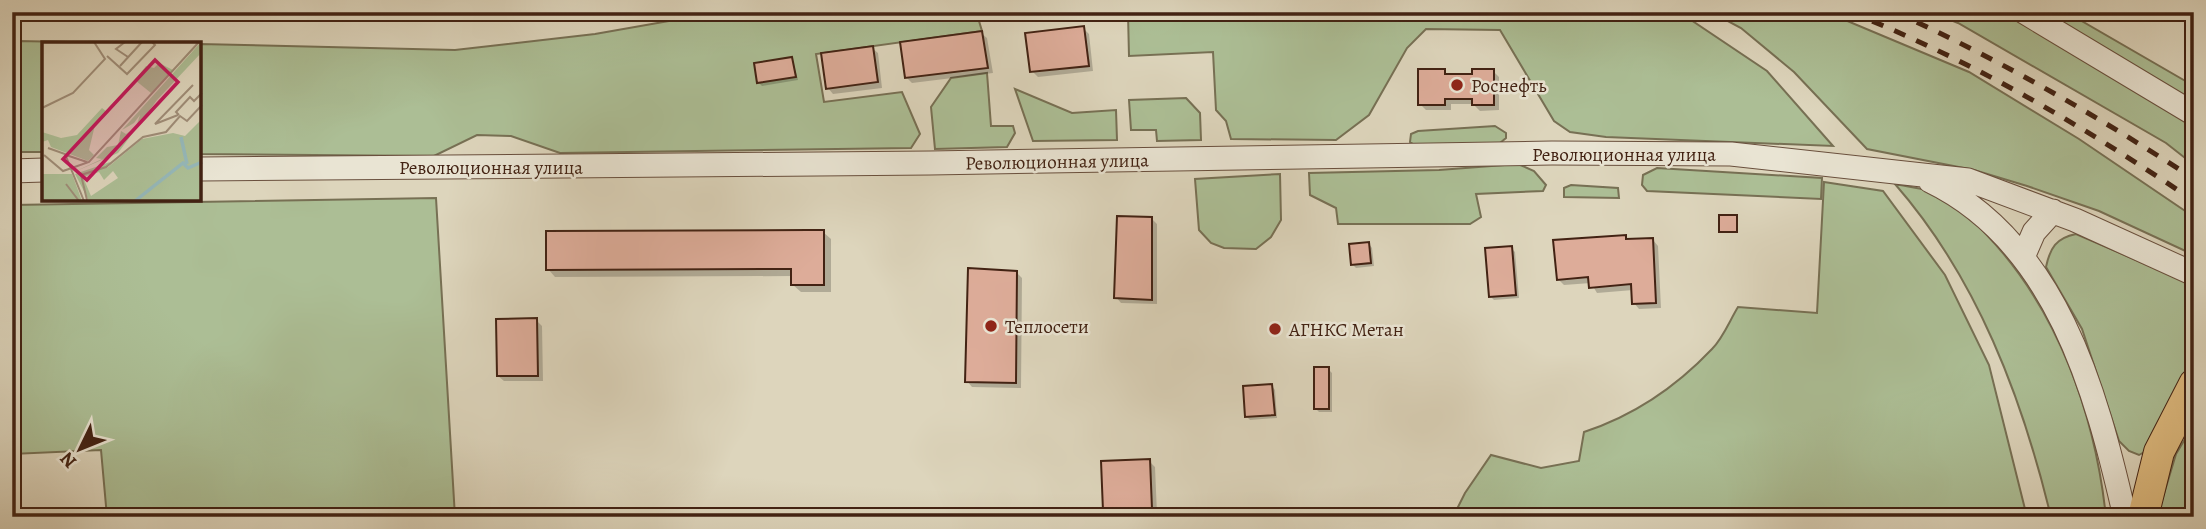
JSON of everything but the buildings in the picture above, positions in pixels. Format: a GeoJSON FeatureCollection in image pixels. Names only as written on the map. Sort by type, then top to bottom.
{"type":"FeatureCollection","features":[{"type":"Feature","properties":{"kind":"main road"},"geometry":{"type":"LineString","coordinates":[[2143,517],[2159,452],[2194,384]]}},
{"type":"Feature","properties":{"kind":"street"},"geometry":{"type":"LineString","coordinates":[[2024,12],[2194,114]]}},
{"type":"Feature","properties":{"kind":"street","name":"Революционная улица"},"geometry":{"type":"LineString","coordinates":[[201,169],[888,164],[1552,153],[1731,154],[1968,180],[2053,211],[2194,274]]}},
{"type":"Feature","properties":{"kind":"street"},"geometry":{"type":"LineString","coordinates":[[12,170],[42,170]]}},
{"type":"Feature","properties":{"kind":"street"},"geometry":{"type":"LineString","coordinates":[[1914,173],[1953,192],[1981,212],[2024,256],[2059,311],[2093,394],[2125,517]]}},
{"type":"Feature","properties":{"kind":"street"},"geometry":{"type":"LineString","coordinates":[[2024,256],[2034,232],[2053,211]]}},
{"type":"Feature","properties":{"kind":"green space"},"geometry":{"type":"Polygon","coordinates":[[[720,12],[982,12],[979,21],[982,31],[816,54],[824,102],[902,92],[920,134],[911,148],[560,153],[511,136],[477,135],[434,156],[201,154],[201,44],[455,50],[595,34],[720,12]]]}},
{"type":"Feature","properties":{"kind":"green space"},"geometry":{"type":"Polygon","coordinates":[[[1021,12],[1679,12],[1767,71],[1833,146],[1606,137],[1570,132],[1554,121],[1500,30],[1426,29],[1407,48],[1369,115],[1336,140],[1231,139],[1226,121],[1216,110],[1213,52],[1129,56],[1128,14],[1026,18],[1021,12]]]}},
{"type":"Feature","properties":{"kind":"green space"},"geometry":{"type":"Polygon","coordinates":[[[1711,12],[1826,12],[1969,72],[2079,139],[2194,217],[2194,255],[2099,211],[2027,186],[1974,170],[1867,149],[1794,72],[1741,28],[1711,12]]]}},
{"type":"Feature","properties":{"kind":"green space"},"geometry":{"type":"Polygon","coordinates":[[[1931,12],[2015,12],[2194,125],[2194,165],[2166,143],[1958,23],[1931,12]]]}},
{"type":"Feature","properties":{"kind":"green space"},"geometry":{"type":"Polygon","coordinates":[[[2042,12],[2066,12],[2194,86],[2194,103],[2042,12]]]}},
{"type":"Feature","properties":{"kind":"green space"},"geometry":{"type":"Polygon","coordinates":[[[18,41],[69,42],[42,42],[42,152],[12,152],[12,61],[18,41]]]}},
{"type":"Feature","properties":{"kind":"green space"},"geometry":{"type":"Polygon","coordinates":[[[987,73],[991,126],[1013,126],[1015,133],[1007,147],[935,149],[931,107],[951,78],[987,73]]]}},
{"type":"Feature","properties":{"kind":"green space"},"geometry":{"type":"Polygon","coordinates":[[[1015,89],[1072,113],[1116,110],[1117,140],[1033,141],[1015,89]]]}},
{"type":"Feature","properties":{"kind":"green space"},"geometry":{"type":"Polygon","coordinates":[[[1186,98],[1200,113],[1201,140],[1157,141],[1156,130],[1131,130],[1129,100],[1186,98]]]}},
{"type":"Feature","properties":{"kind":"green space"},"geometry":{"type":"Polygon","coordinates":[[[1495,126],[1506,133],[1506,138],[1500,143],[1416,146],[1410,142],[1411,134],[1418,131],[1495,126]]]}},
{"type":"Feature","properties":{"kind":"green space"},"geometry":{"type":"Polygon","coordinates":[[[1518,164],[1534,171],[1546,185],[1543,191],[1476,194],[1481,217],[1470,224],[1338,224],[1336,208],[1310,195],[1309,173],[1439,170],[1518,164]]]}},
{"type":"Feature","properties":{"kind":"green space"},"geometry":{"type":"Polygon","coordinates":[[[1657,168],[1822,178],[1821,199],[1647,191],[1642,185],[1643,175],[1657,168]]]}},
{"type":"Feature","properties":{"kind":"green space"},"geometry":{"type":"Polygon","coordinates":[[[1280,174],[1281,220],[1271,237],[1256,249],[1224,248],[1211,243],[1199,230],[1195,179],[1280,174]]]}},
{"type":"Feature","properties":{"kind":"green space"},"geometry":{"type":"Polygon","coordinates":[[[1824,182],[1883,191],[1945,275],[1989,365],[2027,517],[1453,517],[1465,493],[1491,455],[1541,468],[1579,461],[1584,432],[1637,409],[1684,376],[1716,345],[1738,307],[1817,313],[1824,182]]]}},
{"type":"Feature","properties":{"kind":"green space"},"geometry":{"type":"Polygon","coordinates":[[[1895,184],[1935,192],[1960,205],[2011,263],[2033,295],[2069,365],[2082,402],[2101,478],[2106,517],[2051,517],[2026,428],[1993,341],[1950,259],[1895,184]]]}},
{"type":"Feature","properties":{"kind":"green space"},"geometry":{"type":"Polygon","coordinates":[[[1571,185],[1618,188],[1619,198],[1564,197],[1564,188],[1571,185]]]}},
{"type":"Feature","properties":{"kind":"green space"},"geometry":{"type":"Polygon","coordinates":[[[436,198],[455,517],[107,517],[101,450],[12,454],[12,205],[436,198]]]}},
{"type":"Feature","properties":{"kind":"green space"},"geometry":{"type":"Polygon","coordinates":[[[2076,234],[2194,285],[2194,356],[2148,450],[2139,455],[2129,451],[2119,441],[2082,329],[2046,267],[2055,245],[2063,238],[2076,234]]]}},
{"type":"Feature","properties":{"kind":"green space"},"geometry":{"type":"Polygon","coordinates":[[[2194,424],[2194,517],[2157,517],[2176,454],[2194,424]]]}},
{"type":"Feature","properties":{"kind":"railway"},"geometry":{"type":"LineString","coordinates":[[1850,12],[1940,52],[2027,97],[2112,147],[2194,201]]}},
{"type":"Feature","properties":{"kind":"railway"},"geometry":{"type":"LineString","coordinates":[[1895,12],[1973,49],[2048,90],[2194,179]]}},
{"type":"Feature","properties":{"kind":"place","name":"Роснефть"},"geometry":{"type":"Point","coordinates":[1457,85]}},
{"type":"Feature","properties":{"kind":"place","name":"Теплосети"},"geometry":{"type":"Point","coordinates":[991,326]}},
{"type":"Feature","properties":{"kind":"place","name":"АГНКС Метан"},"geometry":{"type":"Point","coordinates":[1275,329]}}]}
